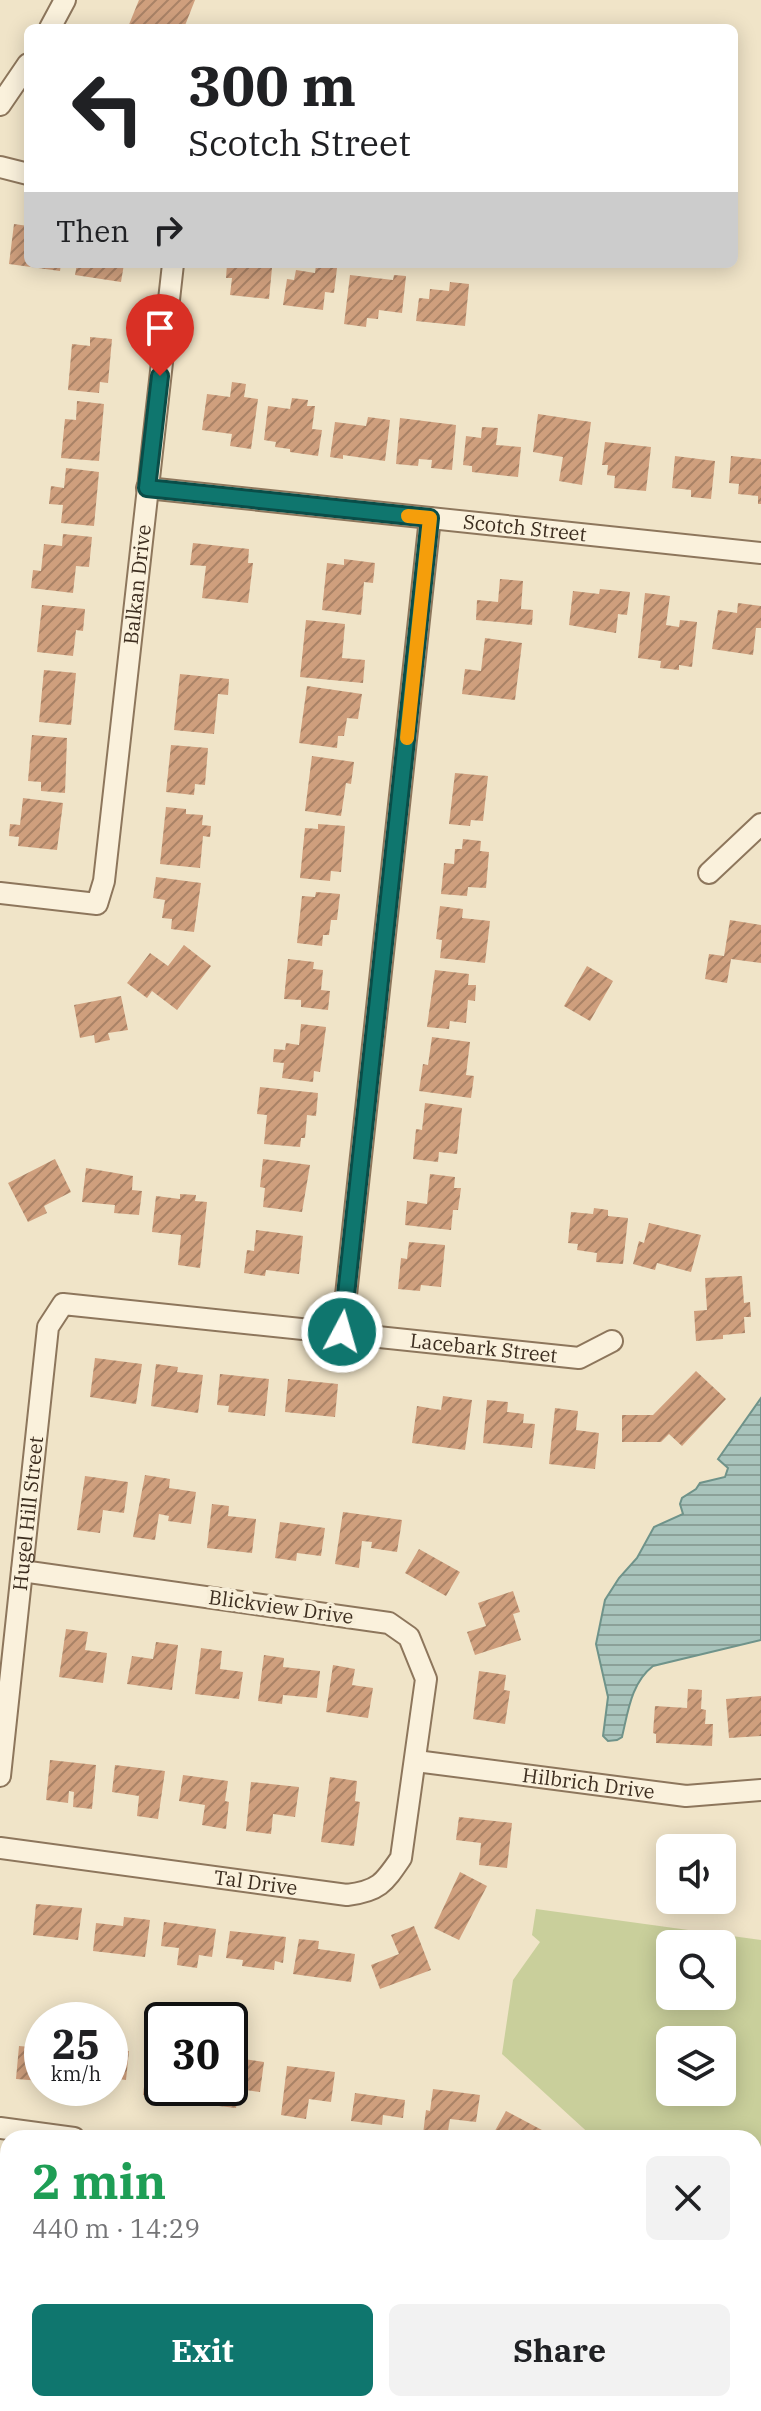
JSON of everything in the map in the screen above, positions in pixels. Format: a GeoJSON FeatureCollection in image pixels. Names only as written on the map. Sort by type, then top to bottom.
{"type":"FeatureCollection","features":[{"type":"Feature","properties":{"kind":"street"},"geometry":{"type":"LineString","coordinates":[[52,24],[65,0]]}},
{"type":"Feature","properties":{"kind":"street"},"geometry":{"type":"LineString","coordinates":[[0,105],[24,70]]}},
{"type":"Feature","properties":{"kind":"street"},"geometry":{"type":"LineString","coordinates":[[0,167],[24,173]]}},
{"type":"Feature","properties":{"kind":"street","name":"Balkan Drive"},"geometry":{"type":"LineString","coordinates":[[0,893],[97,904],[104,881],[173,268]]}},
{"type":"Feature","properties":{"kind":"street","name":"Scotch Street"},"geometry":{"type":"LineString","coordinates":[[147,488],[761,553]]}},
{"type":"Feature","properties":{"kind":"street"},"geometry":{"type":"LineString","coordinates":[[342,1332],[430,518]]}},
{"type":"Feature","properties":{"kind":"street"},"geometry":{"type":"LineString","coordinates":[[709,873],[761,824]]}},
{"type":"Feature","properties":{"kind":"street","name":"Lacebark Street"},"geometry":{"type":"LineString","coordinates":[[63,1304],[579,1358],[612,1341]]}},
{"type":"Feature","properties":{"kind":"street","name":"Hugel Hill Street"},"geometry":{"type":"LineString","coordinates":[[0,1776],[48,1327],[63,1304]]}},
{"type":"Feature","properties":{"kind":"street","name":"Blickview Drive"},"geometry":{"type":"LineString","coordinates":[[22,1571],[389,1623],[409,1637],[426,1679],[416,1761]]}},
{"type":"Feature","properties":{"kind":"street","name":"Hilbrich Drive"},"geometry":{"type":"LineString","coordinates":[[416,1761],[686,1796],[761,1790]]}},
{"type":"Feature","properties":{"kind":"street","name":"Tal Drive"},"geometry":{"type":"LineString","coordinates":[[0,1848],[347,1895],[371,1892],[386,1880],[401,1858],[416,1761]]}},
{"type":"Feature","properties":{"kind":"green space"},"geometry":{"type":"Polygon","coordinates":[[[536,1909],[688,1930],[656,1930],[656,2010],[736,2010],[736,1937],[761,1940],[761,2130],[585,2130],[502,2054],[513,1980],[540,1942],[532,1935],[536,1909]]]}},
{"type":"Feature","properties":{"kind":"water"},"geometry":{"type":"Polygon","coordinates":[[[761,1398],[761,1640],[653,1666],[635,1689],[622,1737],[608,1741],[603,1736],[608,1697],[596,1644],[605,1600],[637,1558],[654,1527],[683,1514],[682,1498],[700,1483],[725,1477],[728,1468],[718,1459],[761,1398]]]}},
{"type":"Feature","properties":{"kind":"building"},"geometry":{"type":"Polygon","coordinates":[[[139,0],[195,0],[186,24],[129,24],[139,0]]]}},
{"type":"Feature","properties":{"kind":"building"},"geometry":{"type":"Polygon","coordinates":[[[14,224],[24,225],[24,266],[9,264],[14,224]]]}},
{"type":"Feature","properties":{"kind":"building"},"geometry":{"type":"Polygon","coordinates":[[[76,268],[123,268],[121,282],[75,275],[76,268]]]}},
{"type":"Feature","properties":{"kind":"building"},"geometry":{"type":"Polygon","coordinates":[[[227,268],[272,268],[269,299],[230,295],[232,278],[226,278],[227,268]]]}},
{"type":"Feature","properties":{"kind":"building"},"geometry":{"type":"Polygon","coordinates":[[[316,268],[337,268],[334,293],[325,292],[323,310],[283,305],[287,279],[294,280],[296,270],[315,273],[316,268]]]}},
{"type":"Feature","properties":{"kind":"building"},"geometry":{"type":"Polygon","coordinates":[[[350,275],[393,280],[394,275],[406,276],[402,313],[379,310],[378,319],[367,318],[366,327],[344,324],[350,275]]]}},
{"type":"Feature","properties":{"kind":"building"},"geometry":{"type":"Polygon","coordinates":[[[450,282],[469,284],[465,326],[416,321],[419,298],[429,299],[430,289],[449,291],[450,282]]]}},
{"type":"Feature","properties":{"kind":"building"},"geometry":{"type":"Polygon","coordinates":[[[90,337],[112,339],[108,383],[100,382],[99,393],[68,390],[72,344],[90,346],[90,337]]]}},
{"type":"Feature","properties":{"kind":"building"},"geometry":{"type":"Polygon","coordinates":[[[232,382],[246,384],[244,397],[258,399],[251,449],[230,446],[232,434],[202,430],[207,394],[230,397],[232,382]]]}},
{"type":"Feature","properties":{"kind":"building"},"geometry":{"type":"Polygon","coordinates":[[[292,398],[308,400],[307,406],[315,406],[312,429],[322,430],[318,456],[290,452],[290,449],[275,447],[276,442],[264,440],[268,406],[290,409],[292,398]]]}},
{"type":"Feature","properties":{"kind":"building"},"geometry":{"type":"Polygon","coordinates":[[[77,401],[104,404],[99,461],[61,458],[65,419],[76,420],[77,401]]]}},
{"type":"Feature","properties":{"kind":"building"},"geometry":{"type":"Polygon","coordinates":[[[538,414],[591,422],[582,485],[559,481],[563,457],[533,452],[538,414]]]}},
{"type":"Feature","properties":{"kind":"building"},"geometry":{"type":"Polygon","coordinates":[[[368,417],[390,420],[385,461],[343,455],[343,459],[330,457],[335,422],[366,426],[368,417]]]}},
{"type":"Feature","properties":{"kind":"building"},"geometry":{"type":"Polygon","coordinates":[[[400,418],[456,425],[452,470],[431,468],[432,460],[419,459],[418,466],[396,464],[400,418]]]}},
{"type":"Feature","properties":{"kind":"building"},"geometry":{"type":"Polygon","coordinates":[[[482,427],[498,428],[496,445],[521,447],[518,477],[472,472],[472,466],[463,465],[466,436],[481,438],[482,427]]]}},
{"type":"Feature","properties":{"kind":"building"},"geometry":{"type":"Polygon","coordinates":[[[605,442],[651,447],[646,491],[614,488],[615,476],[607,475],[608,465],[602,465],[605,442]]]}},
{"type":"Feature","properties":{"kind":"building"},"geometry":{"type":"Polygon","coordinates":[[[675,456],[715,461],[711,499],[691,497],[691,490],[672,488],[675,456]]]}},
{"type":"Feature","properties":{"kind":"building"},"geometry":{"type":"Polygon","coordinates":[[[731,456],[761,459],[761,504],[758,504],[758,496],[738,494],[739,484],[729,483],[731,456]]]}},
{"type":"Feature","properties":{"kind":"building"},"geometry":{"type":"Polygon","coordinates":[[[66,468],[99,472],[94,526],[61,523],[63,505],[49,504],[51,486],[64,488],[66,468]]]}},
{"type":"Feature","properties":{"kind":"building"},"geometry":{"type":"Polygon","coordinates":[[[63,534],[92,537],[89,567],[76,566],[73,593],[31,588],[33,570],[41,571],[44,544],[62,546],[63,534]]]}},
{"type":"Feature","properties":{"kind":"building"},"geometry":{"type":"Polygon","coordinates":[[[193,543],[249,549],[248,563],[253,563],[248,603],[202,598],[206,566],[190,565],[193,543]]]}},
{"type":"Feature","properties":{"kind":"building"},"geometry":{"type":"Polygon","coordinates":[[[344,559],[375,563],[373,583],[364,582],[361,615],[322,610],[327,563],[344,565],[344,559]]]}},
{"type":"Feature","properties":{"kind":"building"},"geometry":{"type":"Polygon","coordinates":[[[500,579],[523,581],[521,609],[533,610],[532,625],[476,620],[477,600],[498,602],[500,579]]]}},
{"type":"Feature","properties":{"kind":"building"},"geometry":{"type":"Polygon","coordinates":[[[600,589],[630,592],[627,615],[618,614],[616,633],[569,625],[573,591],[599,594],[600,589]]]}},
{"type":"Feature","properties":{"kind":"building"},"geometry":{"type":"Polygon","coordinates":[[[645,593],[670,596],[666,625],[679,627],[680,620],[697,622],[692,667],[679,665],[679,670],[660,668],[661,661],[638,658],[645,593]]]}},
{"type":"Feature","properties":{"kind":"building"},"geometry":{"type":"Polygon","coordinates":[[[738,603],[761,606],[761,628],[756,628],[753,655],[712,649],[718,610],[737,613],[738,603]]]}},
{"type":"Feature","properties":{"kind":"building"},"geometry":{"type":"Polygon","coordinates":[[[42,605],[85,609],[83,631],[76,630],[73,656],[37,652],[42,605]]]}},
{"type":"Feature","properties":{"kind":"building"},"geometry":{"type":"Polygon","coordinates":[[[306,620],[345,624],[342,658],[365,660],[363,683],[300,677],[306,620]]]}},
{"type":"Feature","properties":{"kind":"building"},"geometry":{"type":"Polygon","coordinates":[[[485,638],[522,643],[515,700],[462,694],[465,669],[481,671],[485,638]]]}},
{"type":"Feature","properties":{"kind":"building"},"geometry":{"type":"Polygon","coordinates":[[[44,670],[76,673],[71,725],[39,722],[44,670]]]}},
{"type":"Feature","properties":{"kind":"building"},"geometry":{"type":"Polygon","coordinates":[[[180,674],[229,679],[228,695],[218,694],[214,734],[174,730],[180,674]]]}},
{"type":"Feature","properties":{"kind":"building"},"geometry":{"type":"Polygon","coordinates":[[[307,686],[362,694],[358,719],[347,718],[344,736],[338,736],[337,748],[299,743],[307,686]]]}},
{"type":"Feature","properties":{"kind":"building"},"geometry":{"type":"Polygon","coordinates":[[[32,735],[67,738],[65,793],[41,791],[41,782],[28,781],[32,735]]]}},
{"type":"Feature","properties":{"kind":"building"},"geometry":{"type":"Polygon","coordinates":[[[171,745],[208,748],[205,785],[195,784],[194,795],[166,792],[171,745]]]}},
{"type":"Feature","properties":{"kind":"building"},"geometry":{"type":"Polygon","coordinates":[[[312,756],[354,762],[351,784],[346,783],[341,816],[305,811],[312,756]]]}},
{"type":"Feature","properties":{"kind":"building"},"geometry":{"type":"Polygon","coordinates":[[[455,773],[488,776],[483,821],[471,820],[470,826],[449,824],[455,773]]]}},
{"type":"Feature","properties":{"kind":"building"},"geometry":{"type":"Polygon","coordinates":[[[23,798],[63,803],[57,850],[18,846],[19,837],[9,836],[10,824],[20,825],[23,798]]]}},
{"type":"Feature","properties":{"kind":"building"},"geometry":{"type":"Polygon","coordinates":[[[166,807],[186,809],[186,814],[203,815],[202,825],[211,826],[210,837],[203,836],[200,868],[160,864],[166,807]]]}},
{"type":"Feature","properties":{"kind":"building"},"geometry":{"type":"Polygon","coordinates":[[[318,824],[345,826],[341,872],[331,871],[330,881],[300,878],[305,828],[318,829],[318,824]]]}},
{"type":"Feature","properties":{"kind":"building"},"geometry":{"type":"Polygon","coordinates":[[[463,839],[481,841],[480,851],[489,852],[486,888],[468,887],[467,896],[441,894],[444,863],[454,864],[455,849],[462,849],[463,839]]]}},
{"type":"Feature","properties":{"kind":"building"},"geometry":{"type":"Polygon","coordinates":[[[156,877],[201,883],[194,932],[171,929],[172,919],[162,918],[165,900],[153,898],[156,877]]]}},
{"type":"Feature","properties":{"kind":"building"},"geometry":{"type":"Polygon","coordinates":[[[316,892],[340,894],[337,920],[331,920],[329,935],[323,935],[322,946],[297,943],[302,896],[315,897],[316,892]]]}},
{"type":"Feature","properties":{"kind":"building"},"geometry":{"type":"Polygon","coordinates":[[[440,906],[463,909],[462,918],[490,921],[485,963],[440,958],[442,940],[436,939],[440,906]]]}},
{"type":"Feature","properties":{"kind":"building"},"geometry":{"type":"Polygon","coordinates":[[[730,920],[761,925],[761,963],[731,959],[727,983],[705,979],[709,954],[724,956],[730,920]]]}},
{"type":"Feature","properties":{"kind":"building"},"geometry":{"type":"Polygon","coordinates":[[[184,945],[211,966],[177,1010],[152,991],[147,998],[127,983],[150,953],[168,966],[184,945]]]}},
{"type":"Feature","properties":{"kind":"building"},"geometry":{"type":"Polygon","coordinates":[[[288,959],[314,962],[313,969],[323,970],[321,990],[330,991],[328,1010],[301,1007],[301,1000],[284,999],[288,959]]]}},
{"type":"Feature","properties":{"kind":"building"},"geometry":{"type":"Polygon","coordinates":[[[587,966],[613,981],[590,1021],[564,1006],[587,966]]]}},
{"type":"Feature","properties":{"kind":"building"},"geometry":{"type":"Polygon","coordinates":[[[435,970],[469,974],[468,985],[476,985],[475,1001],[468,1000],[466,1023],[450,1021],[449,1029],[427,1027],[435,970]]]}},
{"type":"Feature","properties":{"kind":"building"},"geometry":{"type":"Polygon","coordinates":[[[121,996],[128,1030],[108,1033],[110,1040],[95,1043],[94,1035],[80,1038],[74,1005],[121,996]]]}},
{"type":"Feature","properties":{"kind":"building"},"geometry":{"type":"Polygon","coordinates":[[[301,1024],[326,1027],[320,1072],[314,1071],[313,1082],[282,1078],[284,1063],[273,1062],[274,1049],[285,1050],[286,1043],[299,1045],[301,1024]]]}},
{"type":"Feature","properties":{"kind":"building"},"geometry":{"type":"Polygon","coordinates":[[[432,1037],[470,1042],[466,1075],[474,1076],[471,1098],[419,1091],[423,1064],[428,1065],[432,1037]]]}},
{"type":"Feature","properties":{"kind":"building"},"geometry":{"type":"Polygon","coordinates":[[[260,1087],[318,1093],[316,1116],[307,1115],[305,1138],[301,1138],[300,1147],[264,1144],[267,1115],[257,1114],[260,1087]]]}},
{"type":"Feature","properties":{"kind":"building"},"geometry":{"type":"Polygon","coordinates":[[[425,1103],[462,1108],[457,1154],[439,1152],[438,1162],[413,1159],[416,1129],[422,1130],[425,1103]]]}},
{"type":"Feature","properties":{"kind":"building"},"geometry":{"type":"Polygon","coordinates":[[[55,1159],[71,1192],[44,1206],[47,1213],[28,1222],[8,1183],[55,1159]]]}},
{"type":"Feature","properties":{"kind":"building"},"geometry":{"type":"Polygon","coordinates":[[[263,1159],[310,1165],[302,1212],[263,1207],[265,1188],[260,1187],[263,1159]]]}},
{"type":"Feature","properties":{"kind":"building"},"geometry":{"type":"Polygon","coordinates":[[[86,1168],[133,1176],[132,1190],[142,1191],[139,1215],[114,1213],[115,1205],[82,1202],[86,1168]]]}},
{"type":"Feature","properties":{"kind":"building"},"geometry":{"type":"Polygon","coordinates":[[[430,1174],[455,1177],[454,1188],[461,1188],[458,1210],[453,1210],[451,1230],[405,1225],[407,1201],[427,1204],[430,1174]]]}},
{"type":"Feature","properties":{"kind":"building"},"geometry":{"type":"Polygon","coordinates":[[[180,1194],[196,1195],[195,1201],[207,1202],[200,1268],[178,1265],[181,1235],[152,1232],[156,1196],[180,1199],[180,1194]]]}},
{"type":"Feature","properties":{"kind":"building"},"geometry":{"type":"Polygon","coordinates":[[[594,1208],[608,1210],[608,1216],[628,1218],[623,1264],[596,1262],[597,1253],[577,1250],[578,1244],[568,1243],[571,1212],[593,1214],[594,1208]]]}},
{"type":"Feature","properties":{"kind":"building"},"geometry":{"type":"Polygon","coordinates":[[[649,1223],[701,1235],[691,1272],[657,1263],[655,1270],[633,1264],[639,1241],[644,1243],[649,1223]]]}},
{"type":"Feature","properties":{"kind":"building"},"geometry":{"type":"Polygon","coordinates":[[[256,1230],[303,1236],[299,1274],[266,1270],[265,1276],[244,1273],[247,1250],[254,1251],[256,1230]]]}},
{"type":"Feature","properties":{"kind":"building"},"geometry":{"type":"Polygon","coordinates":[[[409,1242],[445,1245],[441,1287],[421,1285],[420,1291],[398,1289],[401,1258],[407,1259],[409,1242]]]}},
{"type":"Feature","properties":{"kind":"building"},"geometry":{"type":"Polygon","coordinates":[[[742,1276],[744,1303],[750,1302],[751,1317],[744,1317],[745,1333],[696,1341],[694,1311],[707,1310],[705,1278],[742,1276]]]}},
{"type":"Feature","properties":{"kind":"building"},"geometry":{"type":"Polygon","coordinates":[[[95,1358],[142,1364],[136,1404],[90,1397],[95,1358]]]}},
{"type":"Feature","properties":{"kind":"building"},"geometry":{"type":"Polygon","coordinates":[[[156,1364],[178,1367],[177,1372],[203,1375],[198,1413],[151,1406],[156,1364]]]}},
{"type":"Feature","properties":{"kind":"building"},"geometry":{"type":"Polygon","coordinates":[[[696,1371],[726,1399],[682,1446],[669,1434],[661,1442],[622,1442],[622,1415],[653,1415],[696,1371]]]}},
{"type":"Feature","properties":{"kind":"building"},"geometry":{"type":"Polygon","coordinates":[[[220,1374],[269,1379],[265,1416],[228,1412],[229,1406],[217,1405],[220,1374]]]}},
{"type":"Feature","properties":{"kind":"building"},"geometry":{"type":"Polygon","coordinates":[[[288,1379],[338,1384],[335,1417],[285,1412],[288,1379]]]}},
{"type":"Feature","properties":{"kind":"building"},"geometry":{"type":"Polygon","coordinates":[[[443,1396],[472,1400],[465,1450],[412,1443],[417,1406],[441,1410],[443,1396]]]}},
{"type":"Feature","properties":{"kind":"building"},"geometry":{"type":"Polygon","coordinates":[[[487,1400],[508,1402],[507,1412],[524,1414],[523,1423],[535,1424],[532,1448],[483,1443],[487,1400]]]}},
{"type":"Feature","properties":{"kind":"building"},"geometry":{"type":"Polygon","coordinates":[[[555,1408],[578,1411],[576,1430],[599,1433],[595,1469],[549,1464],[555,1408]]]}},
{"type":"Feature","properties":{"kind":"building"},"geometry":{"type":"Polygon","coordinates":[[[145,1475],[170,1479],[169,1488],[196,1492],[191,1524],[168,1521],[169,1516],[159,1514],[155,1540],[133,1537],[145,1475]]]}},
{"type":"Feature","properties":{"kind":"building"},"geometry":{"type":"Polygon","coordinates":[[[85,1476],[128,1482],[124,1513],[103,1510],[100,1533],[77,1530],[85,1476]]]}},
{"type":"Feature","properties":{"kind":"building"},"geometry":{"type":"Polygon","coordinates":[[[212,1504],[229,1506],[228,1516],[256,1519],[252,1553],[207,1548],[212,1504]]]}},
{"type":"Feature","properties":{"kind":"building"},"geometry":{"type":"Polygon","coordinates":[[[343,1512],[402,1520],[397,1552],[371,1548],[372,1542],[362,1541],[359,1568],[335,1564],[343,1512]]]}},
{"type":"Feature","properties":{"kind":"building"},"geometry":{"type":"Polygon","coordinates":[[[280,1522],[325,1528],[321,1556],[297,1553],[296,1561],[275,1558],[280,1522]]]}},
{"type":"Feature","properties":{"kind":"building"},"geometry":{"type":"Polygon","coordinates":[[[419,1549],[460,1572],[446,1596],[405,1573],[419,1549]]]}},
{"type":"Feature","properties":{"kind":"building"},"geometry":{"type":"Polygon","coordinates":[[[513,1591],[520,1612],[513,1614],[521,1640],[475,1655],[467,1632],[486,1626],[478,1603],[513,1591]]]}},
{"type":"Feature","properties":{"kind":"building"},"geometry":{"type":"Polygon","coordinates":[[[66,1629],[88,1632],[85,1650],[107,1653],[103,1683],[59,1677],[66,1629]]]}},
{"type":"Feature","properties":{"kind":"building"},"geometry":{"type":"Polygon","coordinates":[[[156,1642],[178,1645],[172,1690],[127,1684],[132,1656],[153,1659],[156,1642]]]}},
{"type":"Feature","properties":{"kind":"building"},"geometry":{"type":"Polygon","coordinates":[[[201,1648],[222,1651],[220,1669],[243,1672],[239,1699],[195,1694],[201,1648]]]}},
{"type":"Feature","properties":{"kind":"building"},"geometry":{"type":"Polygon","coordinates":[[[264,1655],[284,1658],[283,1667],[320,1671],[317,1698],[283,1695],[282,1704],[258,1701],[264,1655]]]}},
{"type":"Feature","properties":{"kind":"building"},"geometry":{"type":"Polygon","coordinates":[[[333,1665],[355,1669],[352,1685],[373,1688],[368,1718],[326,1712],[333,1665]]]}},
{"type":"Feature","properties":{"kind":"building"},"geometry":{"type":"Polygon","coordinates":[[[479,1671],[506,1675],[504,1690],[510,1691],[505,1724],[473,1719],[479,1671]]]}},
{"type":"Feature","properties":{"kind":"building"},"geometry":{"type":"Polygon","coordinates":[[[688,1689],[702,1690],[701,1709],[706,1710],[705,1724],[713,1724],[712,1746],[656,1743],[656,1734],[653,1733],[655,1706],[687,1708],[688,1689]]]}},
{"type":"Feature","properties":{"kind":"building"},"geometry":{"type":"Polygon","coordinates":[[[761,1696],[761,1736],[729,1738],[726,1699],[761,1696]]]}},
{"type":"Feature","properties":{"kind":"building"},"geometry":{"type":"Polygon","coordinates":[[[50,1760],[96,1765],[92,1809],[73,1807],[74,1792],[69,1791],[68,1803],[46,1800],[50,1760]]]}},
{"type":"Feature","properties":{"kind":"building"},"geometry":{"type":"Polygon","coordinates":[[[115,1765],[165,1771],[158,1819],[137,1816],[139,1796],[112,1792],[115,1765]]]}},
{"type":"Feature","properties":{"kind":"building"},"geometry":{"type":"Polygon","coordinates":[[[183,1775],[228,1781],[226,1829],[202,1825],[205,1805],[179,1801],[183,1775]]]}},
{"type":"Feature","properties":{"kind":"building"},"geometry":{"type":"Polygon","coordinates":[[[330,1777],[357,1781],[355,1801],[360,1802],[354,1846],[321,1842],[330,1777]]]}},
{"type":"Feature","properties":{"kind":"building"},"geometry":{"type":"Polygon","coordinates":[[[251,1782],[299,1787],[295,1817],[273,1814],[271,1834],[246,1831],[251,1782]]]}},
{"type":"Feature","properties":{"kind":"building"},"geometry":{"type":"Polygon","coordinates":[[[459,1817],[512,1823],[507,1868],[479,1865],[481,1843],[456,1840],[459,1817]]]}},
{"type":"Feature","properties":{"kind":"building"},"geometry":{"type":"Polygon","coordinates":[[[460,1872],[487,1886],[459,1940],[434,1928],[460,1872]]]}},
{"type":"Feature","properties":{"kind":"building"},"geometry":{"type":"Polygon","coordinates":[[[36,1904],[82,1908],[78,1940],[33,1935],[36,1904]]]}},
{"type":"Feature","properties":{"kind":"building"},"geometry":{"type":"Polygon","coordinates":[[[124,1917],[150,1920],[145,1957],[93,1951],[96,1923],[123,1926],[124,1917]]]}},
{"type":"Feature","properties":{"kind":"building"},"geometry":{"type":"Polygon","coordinates":[[[164,1922],[216,1929],[212,1957],[199,1955],[197,1968],[177,1965],[179,1948],[161,1946],[164,1922]]]}},
{"type":"Feature","properties":{"kind":"building"},"geometry":{"type":"Polygon","coordinates":[[[414,1926],[431,1970],[380,1989],[371,1965],[399,1954],[391,1935],[414,1926]]]}},
{"type":"Feature","properties":{"kind":"building"},"geometry":{"type":"Polygon","coordinates":[[[230,1931],[286,1937],[283,1963],[275,1961],[274,1970],[242,1966],[243,1960],[226,1958],[230,1931]]]}},
{"type":"Feature","properties":{"kind":"building"},"geometry":{"type":"Polygon","coordinates":[[[299,1939],[319,1941],[318,1949],[355,1954],[351,1982],[293,1974],[299,1939]]]}},
{"type":"Feature","properties":{"kind":"building"},"geometry":{"type":"Polygon","coordinates":[[[19,2046],[24,2046],[24,2080],[16,2079],[19,2046]]]}},
{"type":"Feature","properties":{"kind":"building"},"geometry":{"type":"Polygon","coordinates":[[[248,2060],[264,2062],[260,2092],[248,2090],[248,2060]]]}},
{"type":"Feature","properties":{"kind":"building"},"geometry":{"type":"Polygon","coordinates":[[[287,2066],[335,2072],[331,2102],[309,2099],[306,2119],[281,2115],[287,2066]]]}},
{"type":"Feature","properties":{"kind":"building"},"geometry":{"type":"Polygon","coordinates":[[[433,2089],[480,2095],[476,2122],[450,2119],[448,2130],[424,2130],[426,2110],[430,2111],[433,2089]]]}},
{"type":"Feature","properties":{"kind":"building"},"geometry":{"type":"Polygon","coordinates":[[[355,2093],[405,2100],[403,2118],[383,2115],[382,2125],[351,2121],[355,2093]]]}},
{"type":"Feature","properties":{"kind":"building"},"geometry":{"type":"Polygon","coordinates":[[[506,2111],[542,2130],[495,2130],[506,2111]]]}},
{"type":"Feature","properties":{"kind":"slow traffic"},"geometry":{"type":"LineString","coordinates":[[407,738],[430,518],[408,516]]}},
{"type":"Feature","properties":{"kind":"route"},"geometry":{"type":"LineString","coordinates":[[160,376],[147,488],[430,518],[342,1332]]}}]}
